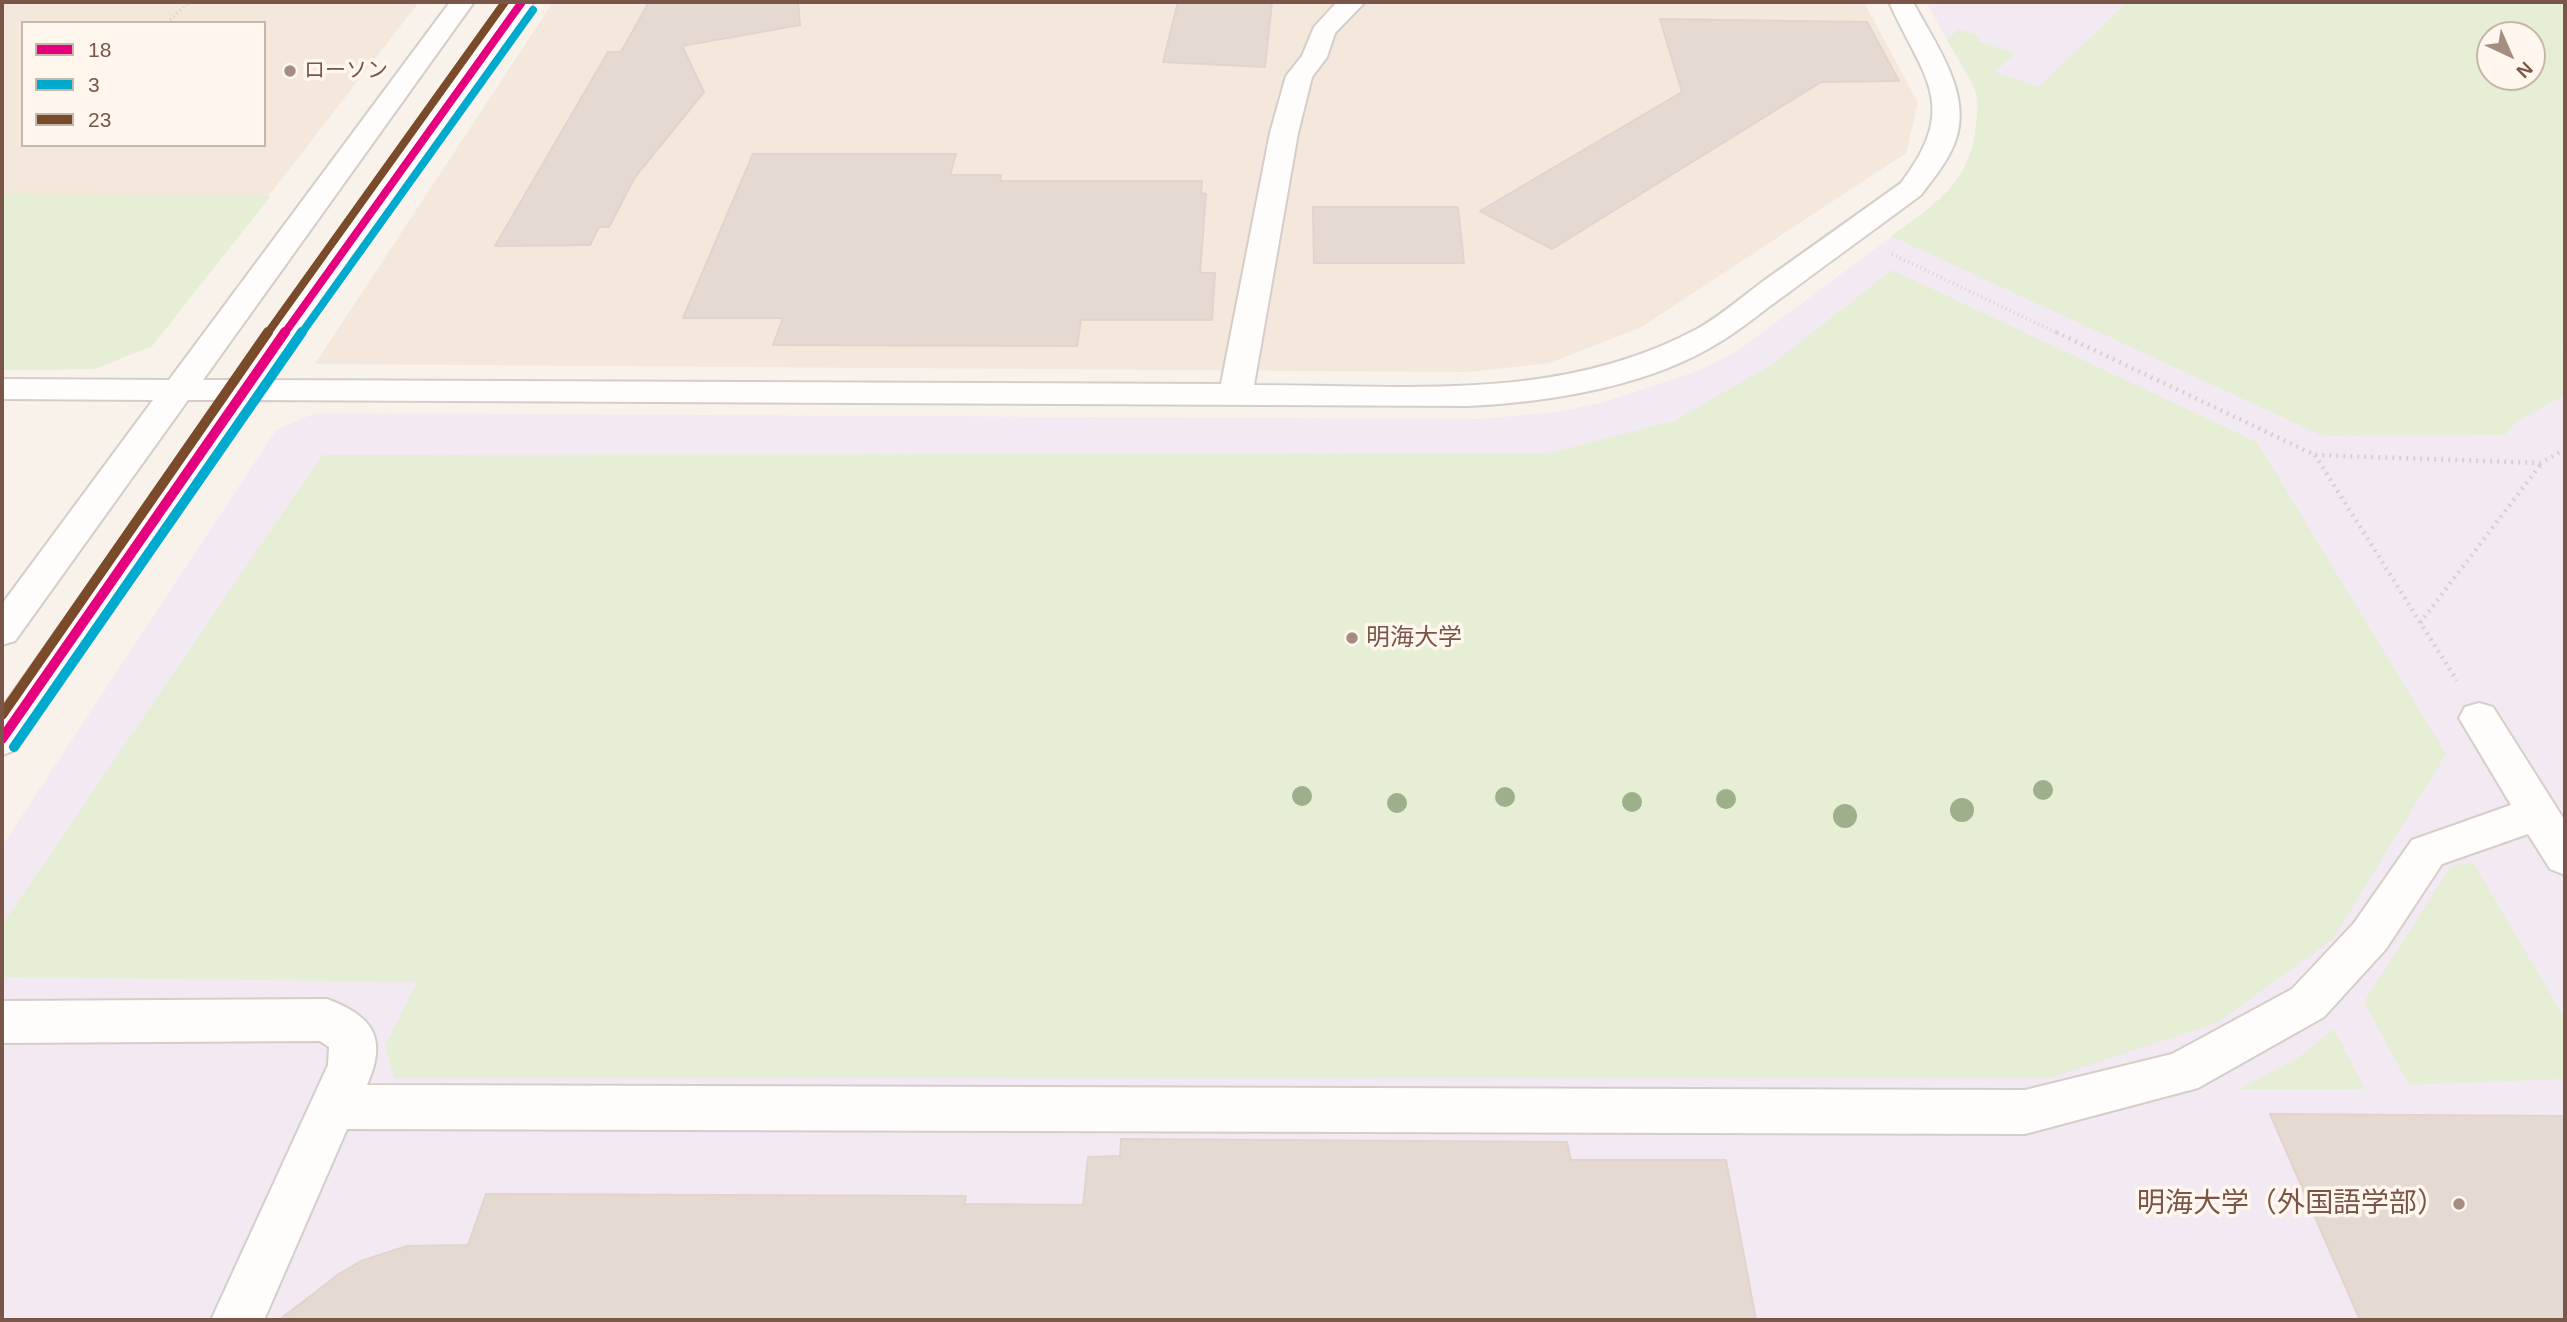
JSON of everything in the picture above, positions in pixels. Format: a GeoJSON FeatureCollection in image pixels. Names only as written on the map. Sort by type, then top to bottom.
{"type":"FeatureCollection","features":[{"type":"Feature","properties":{"kind":"street"},"geometry":{"type":"LineString","coordinates":[[2,631],[462,2]]}},
{"type":"Feature","properties":{"kind":"street"},"geometry":{"type":"LineString","coordinates":[[2,739],[244,389],[522,2]]}},
{"type":"Feature","properties":{"kind":"street"},"geometry":{"type":"LineString","coordinates":[[1236,394],[1284,133],[1299,76],[1314,57],[1323,32],[1339,12],[1353,2]]}},
{"type":"Feature","properties":{"kind":"street"},"geometry":{"type":"LineString","coordinates":[[2,389],[1468,396],[1526,393],[1578,384],[1625,371],[1673,353],[1711,334],[1911,189],[1930,167],[1944,142],[1949,118],[1945,92],[1901,2]]}},
{"type":"Feature","properties":{"kind":"street"},"geometry":{"type":"LineString","coordinates":[[2479,718],[2565,857]]}},
{"type":"Feature","properties":{"kind":"street"},"geometry":{"type":"LineString","coordinates":[[333,1107],[2025,1112],[2181,1073],[2308,1003],[2370,936],[2427,852],[2538,813]]}},
{"type":"Feature","properties":{"kind":"street"},"geometry":{"type":"LineString","coordinates":[[2,1022],[327,1020],[353,1037],[352,1066],[237,1320]]}},
{"type":"Feature","properties":{"kind":"path"},"geometry":{"type":"LineString","coordinates":[[169,21],[189,2]]}},
{"type":"Feature","properties":{"kind":"path"},"geometry":{"type":"LineString","coordinates":[[1850,234],[2315,455],[2541,463]]}},
{"type":"Feature","properties":{"kind":"path"},"geometry":{"type":"LineString","coordinates":[[2420,623],[2541,463],[2565,449]]}},
{"type":"Feature","properties":{"kind":"path"},"geometry":{"type":"LineString","coordinates":[[2315,455],[2479,718]]}},
{"type":"Feature","properties":{"kind":"shaded area"},"geometry":{"type":"Polygon","coordinates":[[[2,2],[419,2],[152,346],[94,369],[2,370],[2,2]]]}},
{"type":"Feature","properties":{"kind":"shaded area"},"geometry":{"type":"Polygon","coordinates":[[[553,2],[1864,2],[1918,103],[1906,153],[1640,328],[1549,363],[1468,372],[315,364],[553,2]]]}},
{"type":"Feature","properties":{"kind":"shaded area","name":"明海大学"},"geometry":{"type":"Polygon","coordinates":[[[1926,2],[2565,2],[2565,1320],[2,1320],[2,846],[276,430],[315,413],[1480,419],[1557,412],[1604,402],[1698,371],[1736,352],[1934,205],[1958,181],[1975,142],[1978,104],[1975,90],[1926,2]]]}},
{"type":"Feature","properties":{"kind":"green space"},"geometry":{"type":"Polygon","coordinates":[[[2127,2],[2565,2],[2565,342],[2560,352],[2565,354],[2565,395],[2514,423],[2505,435],[2323,436],[1891,236],[1922,214],[1948,190],[1959,177],[1973,144],[1978,108],[1976,92],[1947,40],[1959,29],[1981,37],[1977,41],[2015,53],[1995,72],[2039,87],[2127,2]]]}},
{"type":"Feature","properties":{"kind":"green space"},"geometry":{"type":"Polygon","coordinates":[[[2,194],[271,196],[152,346],[94,369],[2,370],[2,194]]]}},
{"type":"Feature","properties":{"kind":"green space"},"geometry":{"type":"Polygon","coordinates":[[[1892,270],[2257,442],[2446,754],[2333,939],[2217,1023],[2050,1078],[394,1078],[385,1046],[417,982],[2,977],[2,925],[322,455],[1549,453],[1674,421],[1771,365],[1892,270]]]}},
{"type":"Feature","properties":{"kind":"green space"},"geometry":{"type":"Polygon","coordinates":[[[2473,862],[2565,1019],[2565,1079],[2409,1085],[2364,1002],[2451,866],[2473,862]]]}},
{"type":"Feature","properties":{"kind":"green space"},"geometry":{"type":"Polygon","coordinates":[[[2334,1029],[2365,1089],[2239,1089],[2298,1058],[2334,1029]]]}},
{"type":"Feature","properties":{"kind":"building"},"geometry":{"type":"Polygon","coordinates":[[[649,2],[798,2],[800,25],[682,46],[704,92],[635,177],[609,227],[599,227],[590,245],[495,246],[608,52],[621,52],[649,2]]]}},
{"type":"Feature","properties":{"kind":"building"},"geometry":{"type":"Polygon","coordinates":[[[1178,2],[1272,2],[1265,67],[1163,62],[1178,2]]]}},
{"type":"Feature","properties":{"kind":"building"},"geometry":{"type":"Polygon","coordinates":[[[1660,19],[1867,22],[1899,81],[1821,82],[1552,249],[1480,211],[1682,92],[1660,19]]]}},
{"type":"Feature","properties":{"kind":"building"},"geometry":{"type":"Polygon","coordinates":[[[753,154],[956,154],[950,175],[1001,175],[1000,181],[1202,181],[1201,193],[1206,194],[1200,273],[1215,273],[1212,320],[1081,320],[1077,346],[773,345],[783,318],[683,318],[753,154]]]}},
{"type":"Feature","properties":{"kind":"building"},"geometry":{"type":"Polygon","coordinates":[[[1313,207],[1458,207],[1464,263],[1314,263],[1313,207]]]}},
{"type":"Feature","properties":{"kind":"building"},"geometry":{"type":"Polygon","coordinates":[[[2270,1114],[2565,1116],[2565,1320],[2360,1320],[2270,1114]]]}},
{"type":"Feature","properties":{"kind":"building"},"geometry":{"type":"Polygon","coordinates":[[[1121,1139],[1567,1142],[1571,1160],[1726,1160],[1756,1320],[279,1320],[339,1274],[361,1261],[407,1246],[468,1245],[486,1194],[966,1196],[964,1204],[1083,1205],[1088,1157],[1120,1156],[1121,1139]]]}},
{"type":"Feature","properties":{"kind":"transit line","name":"23"},"geometry":{"type":"LineString","coordinates":[[2,715],[233,381],[505,2]]}},
{"type":"Feature","properties":{"kind":"transit line","name":"18"},"geometry":{"type":"LineString","coordinates":[[2,739],[244,389],[522,2]]}},
{"type":"Feature","properties":{"kind":"transit line","name":"3"},"geometry":{"type":"LineString","coordinates":[[14,747],[255,397],[533,10]]}},
{"type":"Feature","properties":{"kind":"place","name":"ローソン"},"geometry":{"type":"Point","coordinates":[290,71]}},
{"type":"Feature","properties":{"kind":"place","name":"明海大学"},"geometry":{"type":"Point","coordinates":[1352,638]}},
{"type":"Feature","properties":{"kind":"place","name":"明海大学（外国語学部）"},"geometry":{"type":"Point","coordinates":[2459,1204]}}]}
